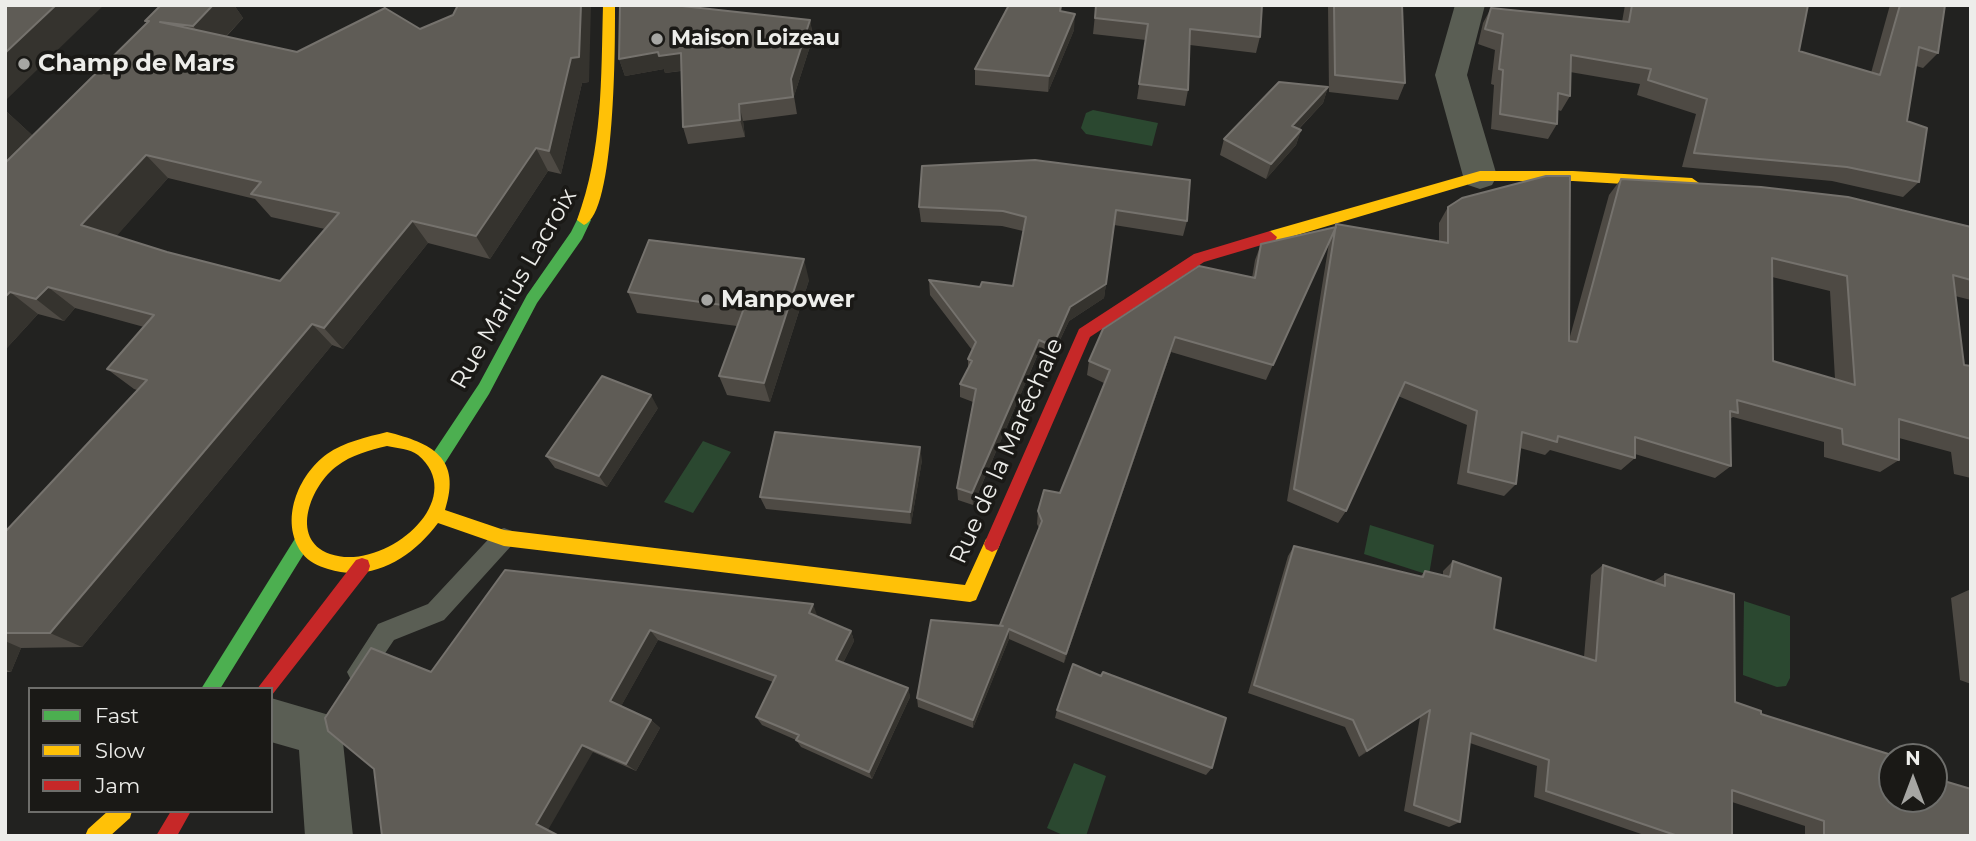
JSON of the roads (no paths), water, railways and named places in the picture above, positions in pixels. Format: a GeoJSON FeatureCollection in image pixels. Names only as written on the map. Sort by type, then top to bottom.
{"type":"FeatureCollection","features":[{"type":"Feature","properties":{"kind":"street","name":"Rue Marius Lacroix"},"geometry":{"type":"LineString","coordinates":[[437,461],[484,389],[532,299],[576,235],[596,192],[605,149],[609,5]]}},
{"type":"Feature","properties":{"kind":"street"},"geometry":{"type":"LineString","coordinates":[[1467,6],[1451,75],[1480,176]]}},
{"type":"Feature","properties":{"kind":"street","name":"Rue de la Maréchale"},"geometry":{"type":"LineString","coordinates":[[436,515],[504,538],[970,594],[1084,333],[1199,258],[1480,176],[1573,176],[1707,184]]}},
{"type":"Feature","properties":{"kind":"street"},"geometry":{"type":"LineString","coordinates":[[387,439],[407,441],[425,448],[437,461],[444,486],[436,515],[424,533],[406,548],[385,560],[362,566],[343,567],[312,554],[302,542],[298,524],[300,504],[309,485],[324,467],[342,453],[364,443],[387,439]]}},
{"type":"Feature","properties":{"kind":"street"},"geometry":{"type":"LineString","coordinates":[[211,687],[302,542]]}},
{"type":"Feature","properties":{"kind":"street"},"geometry":{"type":"LineString","coordinates":[[268,687],[362,566]]}},
{"type":"Feature","properties":{"kind":"street"},"geometry":{"type":"LineString","coordinates":[[273,720],[327,721],[328,836]]}},
{"type":"Feature","properties":{"kind":"street"},"geometry":{"type":"LineString","coordinates":[[95,836],[120,813]]}},
{"type":"Feature","properties":{"kind":"street"},"geometry":{"type":"LineString","coordinates":[[166,836],[181,813]]}},
{"type":"Feature","properties":{"kind":"lane"},"geometry":{"type":"LineString","coordinates":[[349,688],[386,632],[436,612],[504,538]]}},
{"type":"Feature","properties":{"kind":"place","name":"Maison Loizeau"},"geometry":{"type":"Point","coordinates":[657,39]}},
{"type":"Feature","properties":{"kind":"place","name":"Champ de Mars"},"geometry":{"type":"Point","coordinates":[24,64]}},
{"type":"Feature","properties":{"kind":"place","name":"Manpower"},"geometry":{"type":"Point","coordinates":[707,300]}}]}
